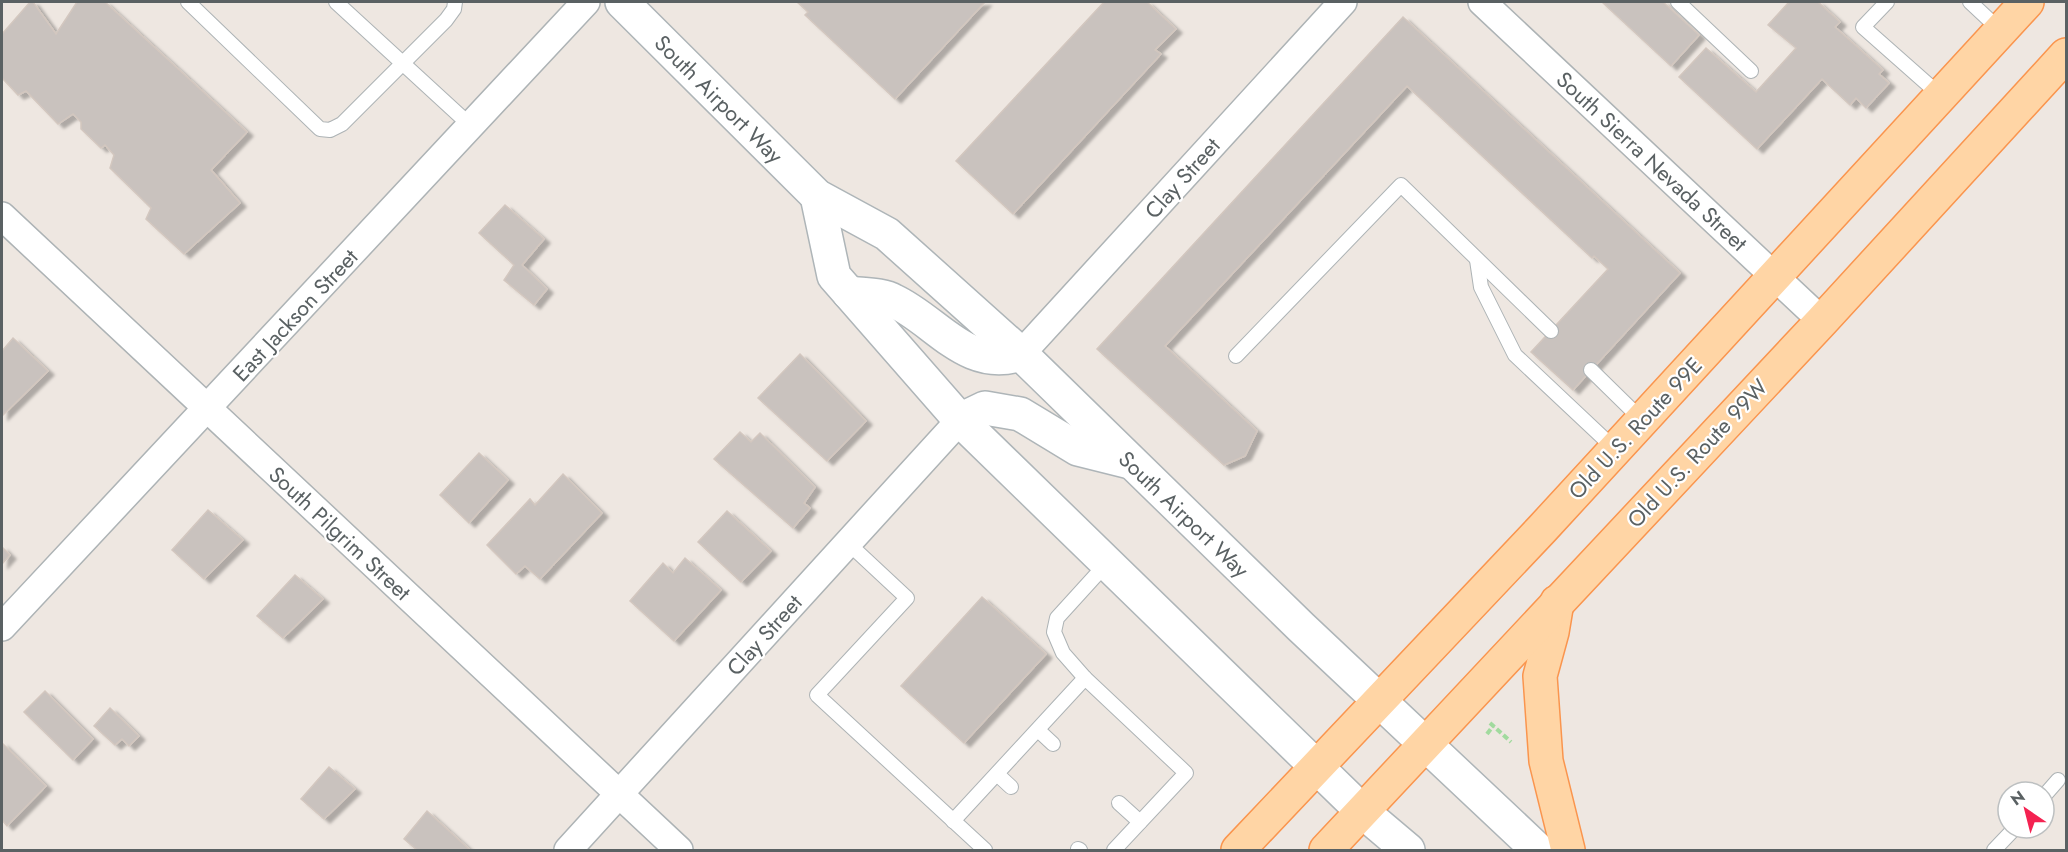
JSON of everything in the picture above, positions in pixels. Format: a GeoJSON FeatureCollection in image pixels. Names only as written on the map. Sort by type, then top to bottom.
{"type":"FeatureCollection","features":[{"type":"Feature","properties":{"kind":"main road","name":"South Airport Way"},"geometry":{"type":"LineString","coordinates":[[622,2],[817,196],[886,234],[1021,354],[1378,701],[1538,850]]}},
{"type":"Feature","properties":{"kind":"main road","name":"Old U.S. Route 99E"},"geometry":{"type":"LineString","coordinates":[[1238,850],[1642,420],[2027,2]]}},
{"type":"Feature","properties":{"kind":"main road","name":"Old U.S. Route 99W"},"geometry":{"type":"LineString","coordinates":[[1326,850],[1822,321],[2067,55]]}},
{"type":"Feature","properties":{"kind":"main road"},"geometry":{"type":"LineString","coordinates":[[817,196],[834,276],[960,420],[1363,812],[1408,850]]}},
{"type":"Feature","properties":{"kind":"main road"},"geometry":{"type":"LineString","coordinates":[[849,293],[892,299],[960,347],[988,358],[1005,359],[1021,354]]}},
{"type":"Feature","properties":{"kind":"main road"},"geometry":{"type":"LineString","coordinates":[[960,420],[985,408],[1020,414],[1078,449],[1132,462]]}},
{"type":"Feature","properties":{"kind":"main road"},"geometry":{"type":"LineString","coordinates":[[1558,602],[1540,676],[1546,761],[1568,850]]}},
{"type":"Feature","properties":{"kind":"street","name":"East Jackson Street"},"geometry":{"type":"LineString","coordinates":[[2,627],[586,2]]}},
{"type":"Feature","properties":{"kind":"street","name":"Clay Street"},"geometry":{"type":"LineString","coordinates":[[1021,354],[1343,2]]}},
{"type":"Feature","properties":{"kind":"street","name":"South Sierra Nevada Street"},"geometry":{"type":"LineString","coordinates":[[1482,2],[1822,321]]}},
{"type":"Feature","properties":{"kind":"street","name":"South Pilgrim Street"},"geometry":{"type":"LineString","coordinates":[[2,216],[679,850]]}},
{"type":"Feature","properties":{"kind":"street","name":"Clay Street"},"geometry":{"type":"LineString","coordinates":[[568,850],[960,420]]}},
{"type":"Feature","properties":{"kind":"lane"},"geometry":{"type":"LineString","coordinates":[[188,2],[320,129],[330,130],[342,124],[404,63],[446,20],[456,2]]}},
{"type":"Feature","properties":{"kind":"lane"},"geometry":{"type":"LineString","coordinates":[[336,2],[471,126]]}},
{"type":"Feature","properties":{"kind":"lane"},"geometry":{"type":"LineString","coordinates":[[1679,2],[1751,71]]}},
{"type":"Feature","properties":{"kind":"lane"},"geometry":{"type":"LineString","coordinates":[[1887,2],[1863,27],[1942,96]]}},
{"type":"Feature","properties":{"kind":"lane"},"geometry":{"type":"LineString","coordinates":[[1970,2],[2001,31]]}},
{"type":"Feature","properties":{"kind":"lane"},"geometry":{"type":"LineString","coordinates":[[1236,356],[1401,184],[1551,331]]}},
{"type":"Feature","properties":{"kind":"lane"},"geometry":{"type":"LineString","coordinates":[[1478,260],[1481,287],[1515,355],[1615,449]]}},
{"type":"Feature","properties":{"kind":"lane"},"geometry":{"type":"LineString","coordinates":[[1591,370],[1642,420]]}},
{"type":"Feature","properties":{"kind":"lane"},"geometry":{"type":"LineString","coordinates":[[848,543],[907,598],[817,695],[985,850]]}},
{"type":"Feature","properties":{"kind":"lane"},"geometry":{"type":"LineString","coordinates":[[1108,563],[1057,618],[1054,632],[1063,653],[1085,678],[1186,773],[1114,850]]}},
{"type":"Feature","properties":{"kind":"lane"},"geometry":{"type":"LineString","coordinates":[[953,821],[1085,678]]}},
{"type":"Feature","properties":{"kind":"lane"},"geometry":{"type":"LineString","coordinates":[[1038,730],[1053,744]]}},
{"type":"Feature","properties":{"kind":"lane"},"geometry":{"type":"LineString","coordinates":[[997,774],[1011,787]]}},
{"type":"Feature","properties":{"kind":"lane"},"geometry":{"type":"LineString","coordinates":[[1119,803],[1140,822]]}},
{"type":"Feature","properties":{"kind":"path"},"geometry":{"type":"LineString","coordinates":[[1487,734],[1493,726]]}},
{"type":"Feature","properties":{"kind":"building"},"geometry":{"type":"Polygon","coordinates":[[[30,2],[33,2],[56,34],[77,2],[105,2],[247,132],[211,170],[240,203],[184,254],[146,219],[151,208],[110,168],[114,155],[105,145],[101,148],[81,129],[81,122],[73,114],[58,124],[26,91],[18,95],[2,78],[2,34],[30,2]]]}},
{"type":"Feature","properties":{"kind":"building"},"geometry":{"type":"Polygon","coordinates":[[[797,2],[985,2],[895,99],[805,15],[808,12],[797,2]]]}},
{"type":"Feature","properties":{"kind":"building"},"geometry":{"type":"Polygon","coordinates":[[[1104,2],[1147,2],[1176,29],[1155,50],[1161,54],[1013,214],[956,161],[1104,2]]]}},
{"type":"Feature","properties":{"kind":"building"},"geometry":{"type":"Polygon","coordinates":[[[1602,2],[1663,2],[1699,35],[1671,66],[1602,2]]]}},
{"type":"Feature","properties":{"kind":"building"},"geometry":{"type":"Polygon","coordinates":[[[1789,2],[1818,2],[1840,22],[1835,27],[1883,70],[1879,74],[1889,83],[1866,108],[1856,98],[1850,105],[1822,79],[1757,149],[1679,77],[1706,48],[1756,92],[1796,48],[1768,25],[1789,2]]]}},
{"type":"Feature","properties":{"kind":"building"},"geometry":{"type":"Polygon","coordinates":[[[1403,17],[1680,273],[1573,390],[1531,352],[1608,269],[1594,256],[1592,258],[1407,86],[1165,346],[1257,431],[1245,456],[1224,465],[1097,349],[1403,17]]]}},
{"type":"Feature","properties":{"kind":"building"},"geometry":{"type":"Polygon","coordinates":[[[505,205],[544,239],[522,265],[547,289],[534,305],[504,280],[514,265],[479,233],[505,205]]]}},
{"type":"Feature","properties":{"kind":"building"},"geometry":{"type":"Polygon","coordinates":[[[13,338],[48,371],[2,416],[2,351],[13,338]]]}},
{"type":"Feature","properties":{"kind":"building"},"geometry":{"type":"Polygon","coordinates":[[[800,354],[866,421],[827,461],[758,398],[800,354]]]}},
{"type":"Feature","properties":{"kind":"building"},"geometry":{"type":"Polygon","coordinates":[[[740,432],[751,442],[760,433],[815,487],[804,503],[810,508],[793,528],[714,459],[740,432]]]}},
{"type":"Feature","properties":{"kind":"building"},"geometry":{"type":"Polygon","coordinates":[[[479,453],[508,480],[469,523],[440,495],[479,453]]]}},
{"type":"Feature","properties":{"kind":"building"},"geometry":{"type":"Polygon","coordinates":[[[563,474],[602,513],[540,579],[525,566],[516,574],[487,545],[530,499],[535,505],[563,474]]]}},
{"type":"Feature","properties":{"kind":"building"},"geometry":{"type":"Polygon","coordinates":[[[208,510],[243,540],[204,579],[172,550],[208,510]]]}},
{"type":"Feature","properties":{"kind":"building"},"geometry":{"type":"Polygon","coordinates":[[[727,511],[771,551],[741,582],[698,542],[727,511]]]}},
{"type":"Feature","properties":{"kind":"building"},"geometry":{"type":"Polygon","coordinates":[[[2,547],[10,555],[2,564],[2,547]]]}},
{"type":"Feature","properties":{"kind":"building"},"geometry":{"type":"Polygon","coordinates":[[[685,558],[721,590],[674,641],[630,601],[663,563],[673,573],[685,558]]]}},
{"type":"Feature","properties":{"kind":"building"},"geometry":{"type":"Polygon","coordinates":[[[295,575],[323,599],[283,638],[257,616],[295,575]]]}},
{"type":"Feature","properties":{"kind":"building"},"geometry":{"type":"Polygon","coordinates":[[[982,597],[1046,654],[964,743],[901,686],[982,597]]]}},
{"type":"Feature","properties":{"kind":"building"},"geometry":{"type":"Polygon","coordinates":[[[45,691],[93,739],[73,760],[24,712],[45,691]]]}},
{"type":"Feature","properties":{"kind":"building"},"geometry":{"type":"Polygon","coordinates":[[[110,708],[139,736],[129,746],[122,739],[115,745],[94,726],[110,708]]]}},
{"type":"Feature","properties":{"kind":"building"},"geometry":{"type":"Polygon","coordinates":[[[2,743],[46,786],[7,826],[2,820],[2,743]]]}},
{"type":"Feature","properties":{"kind":"building"},"geometry":{"type":"Polygon","coordinates":[[[329,767],[355,789],[324,819],[301,799],[329,767]]]}},
{"type":"Feature","properties":{"kind":"building"},"geometry":{"type":"Polygon","coordinates":[[[427,811],[470,850],[417,850],[404,839],[427,811]]]}}]}
